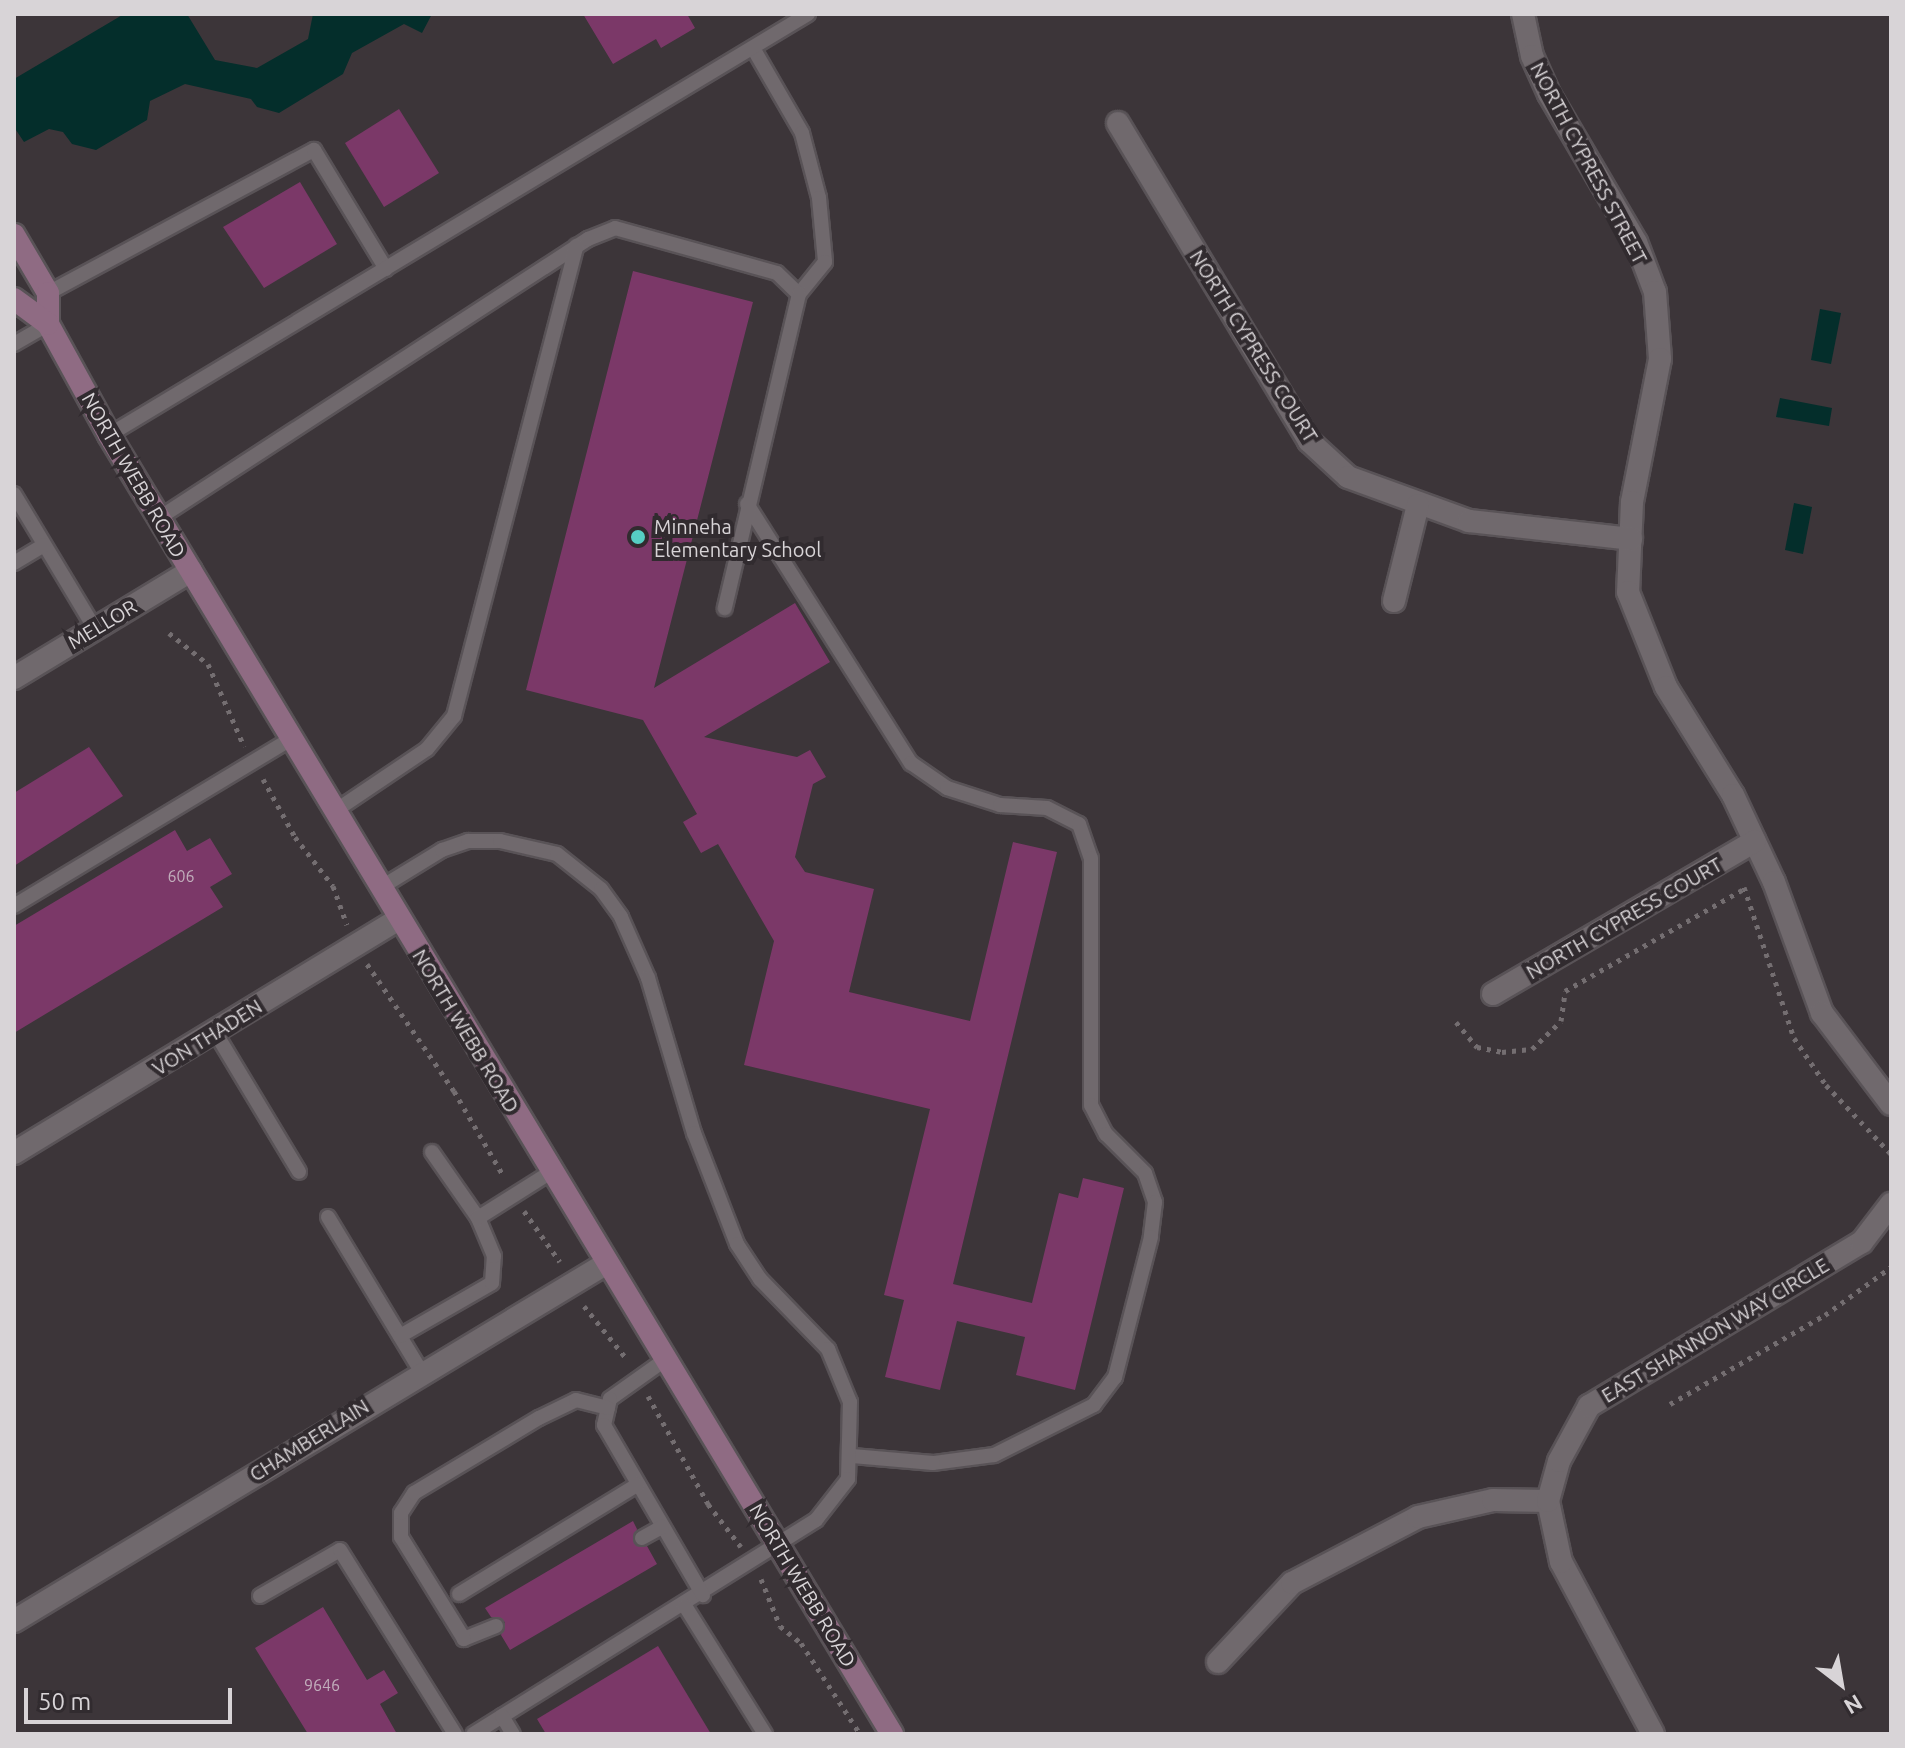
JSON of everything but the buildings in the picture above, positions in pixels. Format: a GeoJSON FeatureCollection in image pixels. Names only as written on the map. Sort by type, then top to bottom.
{"type":"FeatureCollection","features":[{"type":"Feature","properties":{"kind":"main road"},"geometry":{"type":"LineString","coordinates":[[14,235],[48,293]]}},
{"type":"Feature","properties":{"kind":"main road","name":"NORTH WEBB ROAD"},"geometry":{"type":"LineString","coordinates":[[48,293],[48,324]]}},
{"type":"Feature","properties":{"kind":"main road","name":"NORTH WEBB ROAD"},"geometry":{"type":"LineString","coordinates":[[14,299],[48,324],[109,435],[380,888],[892,1734]]}},
{"type":"Feature","properties":{"kind":"street","name":"NORTH CYPRESS STREET"},"geometry":{"type":"LineString","coordinates":[[1523,14],[1532,56],[1549,94],[1636,242],[1655,292],[1660,359],[1632,502],[1628,592],[1666,687],[1733,795],[1755,841],[1822,1013],[1891,1104]]}},
{"type":"Feature","properties":{"kind":"street","name":"NORTH CYPRESS COURT"},"geometry":{"type":"LineString","coordinates":[[1118,123],[1309,441],[1348,477],[1469,521],[1631,539]]}},
{"type":"Feature","properties":{"kind":"street"},"geometry":{"type":"LineString","coordinates":[[1394,601],[1418,505]]}},
{"type":"Feature","properties":{"kind":"street","name":"MELLOR"},"geometry":{"type":"LineString","coordinates":[[14,678],[191,571]]}},
{"type":"Feature","properties":{"kind":"street","name":"NORTH CYPRESS COURT"},"geometry":{"type":"LineString","coordinates":[[1493,994],[1755,841]]}},
{"type":"Feature","properties":{"kind":"street","name":"VON THADEN"},"geometry":{"type":"LineString","coordinates":[[14,1153],[399,919]]}},
{"type":"Feature","properties":{"kind":"street","name":"EAST SHANNON WAY CIRCLE"},"geometry":{"type":"LineString","coordinates":[[1653,1734],[1561,1562],[1548,1501],[1559,1461],[1589,1406],[1862,1242],[1891,1204]]}},
{"type":"Feature","properties":{"kind":"street","name":"CHAMBERLAIN"},"geometry":{"type":"LineString","coordinates":[[17,1613],[607,1263]]}},
{"type":"Feature","properties":{"kind":"street"},"geometry":{"type":"LineString","coordinates":[[1218,1662],[1292,1583],[1418,1517],[1493,1500],[1548,1501]]}},
{"type":"Feature","properties":{"kind":"lane"},"geometry":{"type":"LineString","coordinates":[[109,435],[808,14]]}},
{"type":"Feature","properties":{"kind":"lane"},"geometry":{"type":"LineString","coordinates":[[725,608],[747,504],[799,294],[825,262],[819,198],[802,133],[753,48]]}},
{"type":"Feature","properties":{"kind":"lane"},"geometry":{"type":"LineString","coordinates":[[48,293],[314,150],[386,269]]}},
{"type":"Feature","properties":{"kind":"lane"},"geometry":{"type":"LineString","coordinates":[[159,518],[576,246],[615,228],[777,273],[799,294]]}},
{"type":"Feature","properties":{"kind":"lane"},"geometry":{"type":"LineString","coordinates":[[335,811],[427,749],[454,716],[576,246]]}},
{"type":"Feature","properties":{"kind":"lane"},"geometry":{"type":"LineString","coordinates":[[14,344],[48,324]]}},
{"type":"Feature","properties":{"kind":"lane"},"geometry":{"type":"LineString","coordinates":[[14,494],[95,629]]}},
{"type":"Feature","properties":{"kind":"lane"},"geometry":{"type":"LineString","coordinates":[[747,504],[911,763],[947,788],[1000,805],[1047,808],[1079,824],[1091,858],[1091,1105],[1106,1134],[1145,1173],[1155,1202],[1151,1237],[1115,1377],[1094,1405],[994,1455],[933,1463],[852,1456]]}},
{"type":"Feature","properties":{"kind":"lane"},"geometry":{"type":"LineString","coordinates":[[14,563],[44,545]]}},
{"type":"Feature","properties":{"kind":"lane"},"geometry":{"type":"LineString","coordinates":[[14,906],[291,739]]}},
{"type":"Feature","properties":{"kind":"lane"},"geometry":{"type":"LineString","coordinates":[[380,888],[442,850],[468,841],[500,841],[557,854],[601,889],[621,917],[648,978],[694,1133],[737,1244],[760,1279],[820,1339],[841,1375],[850,1402],[852,1456],[848,1479],[833,1501],[781,1547],[473,1734]]}},
{"type":"Feature","properties":{"kind":"lane"},"geometry":{"type":"LineString","coordinates":[[215,1032],[299,1172]]}},
{"type":"Feature","properties":{"kind":"lane"},"geometry":{"type":"LineString","coordinates":[[400,1336],[492,1283],[494,1256],[478,1218],[432,1152]]}},
{"type":"Feature","properties":{"kind":"lane"},"geometry":{"type":"LineString","coordinates":[[478,1218],[551,1172]]}},
{"type":"Feature","properties":{"kind":"lane"},"geometry":{"type":"LineString","coordinates":[[328,1217],[421,1371]]}},
{"type":"Feature","properties":{"kind":"lane"},"geometry":{"type":"LineString","coordinates":[[666,1359],[610,1399],[604,1425],[703,1595]]}},
{"type":"Feature","properties":{"kind":"lane"},"geometry":{"type":"LineString","coordinates":[[496,1626],[464,1639],[401,1537],[401,1513],[414,1493],[539,1418],[576,1400],[608,1408]]}},
{"type":"Feature","properties":{"kind":"lane"},"geometry":{"type":"LineString","coordinates":[[459,1594],[637,1485]]}},
{"type":"Feature","properties":{"kind":"lane"},"geometry":{"type":"LineString","coordinates":[[642,1538],[662,1527]]}},
{"type":"Feature","properties":{"kind":"lane"},"geometry":{"type":"LineString","coordinates":[[260,1596],[340,1550],[455,1734]]}},
{"type":"Feature","properties":{"kind":"lane"},"geometry":{"type":"LineString","coordinates":[[685,1606],[765,1734]]}},
{"type":"Feature","properties":{"kind":"lane"},"geometry":{"type":"LineString","coordinates":[[502,1716],[513,1734]]}},
{"type":"Feature","properties":{"kind":"path"},"geometry":{"type":"LineString","coordinates":[[1456,1022],[1477,1047],[1502,1052],[1532,1049],[1561,1021],[1565,991],[1744,889]]}},
{"type":"Feature","properties":{"kind":"path"},"geometry":{"type":"LineString","coordinates":[[367,963],[454,1091],[507,1182]]}},
{"type":"Feature","properties":{"kind":"path"},"geometry":{"type":"LineString","coordinates":[[523,1210],[560,1262]]}},
{"type":"Feature","properties":{"kind":"path"},"geometry":{"type":"LineString","coordinates":[[1670,1404],[1825,1315],[1891,1267]]}},
{"type":"Feature","properties":{"kind":"path"},"geometry":{"type":"LineString","coordinates":[[584,1306],[626,1358]]}},
{"type":"Feature","properties":{"kind":"path"},"geometry":{"type":"LineString","coordinates":[[647,1395],[708,1504],[742,1548]]}},
{"type":"Feature","properties":{"kind":"path"},"geometry":{"type":"LineString","coordinates":[[761,1579],[780,1626],[801,1643],[860,1734]]}},
{"type":"Feature","properties":{"kind":"shaded area"},"geometry":{"type":"Polygon","coordinates":[[[124,14],[187,14],[215,60],[257,68],[308,39],[313,14],[432,14],[422,33],[404,24],[352,53],[343,74],[279,113],[257,107],[251,99],[185,84],[150,101],[147,120],[96,150],[72,144],[63,132],[49,129],[24,142],[14,127],[14,79],[124,14]]]}},
{"type":"Feature","properties":{"kind":"shaded area"},"geometry":{"type":"Polygon","coordinates":[[[1820,309],[1841,313],[1831,364],[1811,360],[1820,309]]]}},
{"type":"Feature","properties":{"kind":"shaded area"},"geometry":{"type":"Polygon","coordinates":[[[1780,398],[1832,408],[1829,426],[1776,417],[1780,398]]]}},
{"type":"Feature","properties":{"kind":"shaded area"},"geometry":{"type":"Polygon","coordinates":[[[1794,503],[1812,507],[1803,554],[1785,550],[1794,503]]]}},
{"type":"Feature","properties":{"kind":"place","name":"Minneha Elementary School"},"geometry":{"type":"Point","coordinates":[638,537]}}]}
